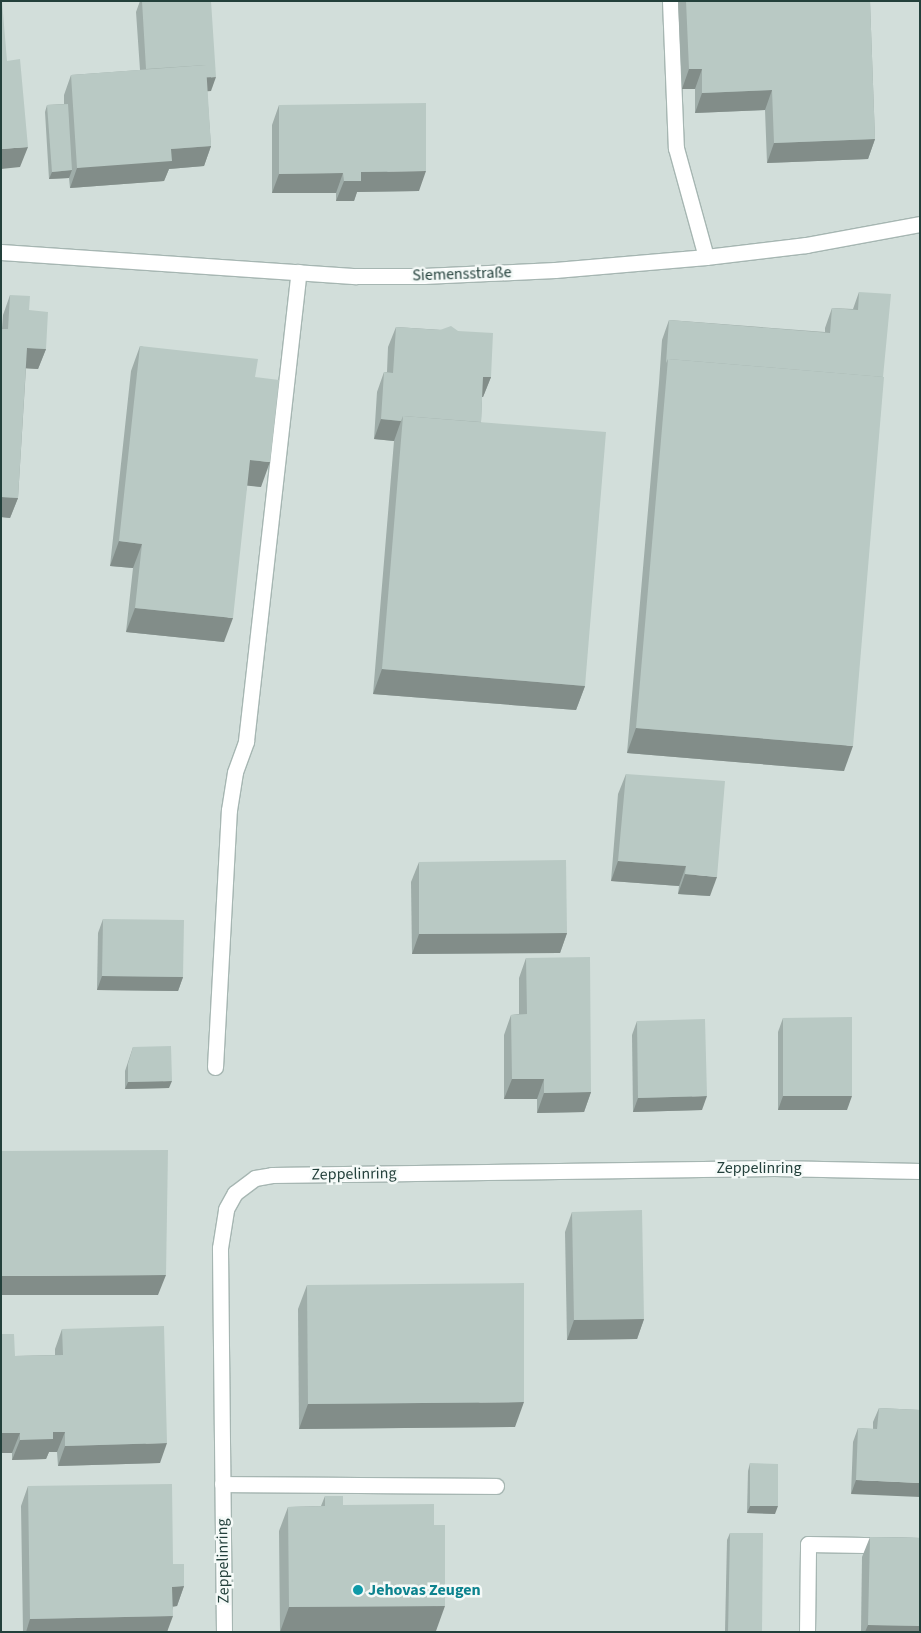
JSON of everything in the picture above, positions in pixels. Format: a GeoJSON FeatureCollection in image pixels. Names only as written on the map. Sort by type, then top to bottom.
{"type":"FeatureCollection","features":[{"type":"Feature","properties":{"kind":"street"},"geometry":{"type":"LineString","coordinates":[[670,1],[676,148],[706,257]]}},
{"type":"Feature","properties":{"kind":"street","name":"Siemensstraße"},"geometry":{"type":"LineString","coordinates":[[1,252],[356,276],[488,274],[706,257],[806,245],[920,224]]}},
{"type":"Feature","properties":{"kind":"street"},"geometry":{"type":"LineString","coordinates":[[215,1067],[229,810],[235,772],[246,741],[299,272]]}},
{"type":"Feature","properties":{"kind":"street","name":"Zeppelinring"},"geometry":{"type":"LineString","coordinates":[[224,1632],[220,1248],[226,1209],[235,1193],[255,1178],[282,1175],[774,1168],[920,1171]]}},
{"type":"Feature","properties":{"kind":"street"},"geometry":{"type":"LineString","coordinates":[[222,1484],[496,1486]]}},
{"type":"Feature","properties":{"kind":"street"},"geometry":{"type":"LineString","coordinates":[[807,1632],[808,1544],[920,1546]]}},
{"type":"Feature","properties":{"kind":"shaded area"},"geometry":{"type":"Polygon","coordinates":[[[1,1],[920,1],[920,1632],[1,1632],[1,1]]]}},
{"type":"Feature","properties":{"kind":"building"},"geometry":{"type":"Polygon","coordinates":[[[1,1],[7,61],[20,59],[28,147],[1,149],[1,1]]]}},
{"type":"Feature","properties":{"kind":"building"},"geometry":{"type":"Polygon","coordinates":[[[142,1],[211,1],[216,77],[206,77],[206,65],[146,69],[142,1]]]}},
{"type":"Feature","properties":{"kind":"building"},"geometry":{"type":"Polygon","coordinates":[[[686,1],[870,1],[875,139],[774,143],[772,90],[702,93],[702,69],[689,69],[686,1]]]}},
{"type":"Feature","properties":{"kind":"building"},"geometry":{"type":"Polygon","coordinates":[[[206,65],[211,146],[171,149],[172,161],[77,168],[71,75],[206,65]]]}},
{"type":"Feature","properties":{"kind":"building"},"geometry":{"type":"Polygon","coordinates":[[[426,103],[426,171],[361,172],[361,181],[344,181],[343,173],[279,174],[279,105],[426,103]]]}},
{"type":"Feature","properties":{"kind":"building"},"geometry":{"type":"Polygon","coordinates":[[[68,104],[72,170],[52,172],[47,105],[68,104]]]}},
{"type":"Feature","properties":{"kind":"building"},"geometry":{"type":"Polygon","coordinates":[[[859,292],[891,294],[883,377],[668,359],[666,363],[669,320],[830,333],[832,308],[858,310],[859,292]]]}},
{"type":"Feature","properties":{"kind":"building"},"geometry":{"type":"Polygon","coordinates":[[[10,295],[30,296],[29,310],[48,312],[46,349],[27,348],[18,498],[1,497],[1,329],[8,329],[10,295]]]}},
{"type":"Feature","properties":{"kind":"building"},"geometry":{"type":"Polygon","coordinates":[[[451,326],[458,331],[493,333],[491,377],[483,377],[481,422],[403,416],[401,421],[381,419],[384,372],[393,373],[396,327],[440,330],[451,326]]]}},
{"type":"Feature","properties":{"kind":"building"},"geometry":{"type":"Polygon","coordinates":[[[140,346],[258,359],[255,377],[279,380],[270,462],[250,460],[233,618],[135,608],[142,544],[119,541],[140,346]]]}},
{"type":"Feature","properties":{"kind":"building"},"geometry":{"type":"Polygon","coordinates":[[[668,359],[884,377],[853,746],[636,728],[668,359]]]}},
{"type":"Feature","properties":{"kind":"building"},"geometry":{"type":"Polygon","coordinates":[[[403,416],[606,432],[585,686],[382,669],[403,416]]]}},
{"type":"Feature","properties":{"kind":"building"},"geometry":{"type":"Polygon","coordinates":[[[626,774],[725,781],[717,877],[685,874],[686,866],[618,861],[626,774]]]}},
{"type":"Feature","properties":{"kind":"building"},"geometry":{"type":"Polygon","coordinates":[[[566,860],[567,933],[419,934],[419,862],[566,860]]]}},
{"type":"Feature","properties":{"kind":"building"},"geometry":{"type":"Polygon","coordinates":[[[103,919],[184,920],[183,977],[102,976],[103,919]]]}},
{"type":"Feature","properties":{"kind":"building"},"geometry":{"type":"Polygon","coordinates":[[[590,957],[591,1092],[544,1093],[544,1079],[512,1079],[511,1015],[527,1014],[526,958],[590,957]]]}},
{"type":"Feature","properties":{"kind":"building"},"geometry":{"type":"Polygon","coordinates":[[[852,1017],[852,1096],[783,1096],[783,1018],[852,1017]]]}},
{"type":"Feature","properties":{"kind":"building"},"geometry":{"type":"Polygon","coordinates":[[[705,1019],[707,1096],[638,1098],[637,1021],[705,1019]]]}},
{"type":"Feature","properties":{"kind":"building"},"geometry":{"type":"Polygon","coordinates":[[[171,1046],[172,1081],[128,1082],[128,1064],[133,1047],[171,1046]]]}},
{"type":"Feature","properties":{"kind":"building"},"geometry":{"type":"Polygon","coordinates":[[[168,1150],[166,1275],[1,1276],[1,1151],[168,1150]]]}},
{"type":"Feature","properties":{"kind":"building"},"geometry":{"type":"Polygon","coordinates":[[[642,1210],[644,1319],[574,1320],[572,1212],[642,1210]]]}},
{"type":"Feature","properties":{"kind":"building"},"geometry":{"type":"Polygon","coordinates":[[[524,1283],[524,1402],[308,1404],[307,1285],[524,1283]]]}},
{"type":"Feature","properties":{"kind":"building"},"geometry":{"type":"Polygon","coordinates":[[[164,1326],[167,1443],[65,1446],[65,1432],[53,1432],[53,1439],[20,1440],[20,1433],[1,1433],[1,1334],[14,1334],[15,1356],[63,1355],[62,1329],[164,1326]]]}},
{"type":"Feature","properties":{"kind":"building"},"geometry":{"type":"Polygon","coordinates":[[[879,1408],[920,1410],[920,1483],[856,1480],[858,1428],[877,1429],[879,1408]]]}},
{"type":"Feature","properties":{"kind":"building"},"geometry":{"type":"Polygon","coordinates":[[[750,1463],[778,1464],[778,1506],[750,1506],[750,1463]]]}},
{"type":"Feature","properties":{"kind":"building"},"geometry":{"type":"Polygon","coordinates":[[[172,1484],[173,1564],[184,1564],[184,1586],[172,1587],[173,1616],[30,1619],[28,1486],[172,1484]]]}},
{"type":"Feature","properties":{"kind":"building","name":"Jehovas Zeugen"},"geometry":{"type":"Polygon","coordinates":[[[325,1496],[343,1496],[343,1505],[434,1504],[434,1525],[445,1525],[445,1606],[289,1607],[288,1507],[325,1506],[325,1496]]]}},
{"type":"Feature","properties":{"kind":"building"},"geometry":{"type":"Polygon","coordinates":[[[730,1533],[763,1533],[762,1632],[728,1632],[730,1533]]]}},
{"type":"Feature","properties":{"kind":"building"},"geometry":{"type":"Polygon","coordinates":[[[870,1537],[920,1538],[920,1626],[868,1625],[870,1537]]]}},
{"type":"Feature","properties":{"kind":"place","name":"Jehovas Zeugen"},"geometry":{"type":"Point","coordinates":[358,1590]}}]}
